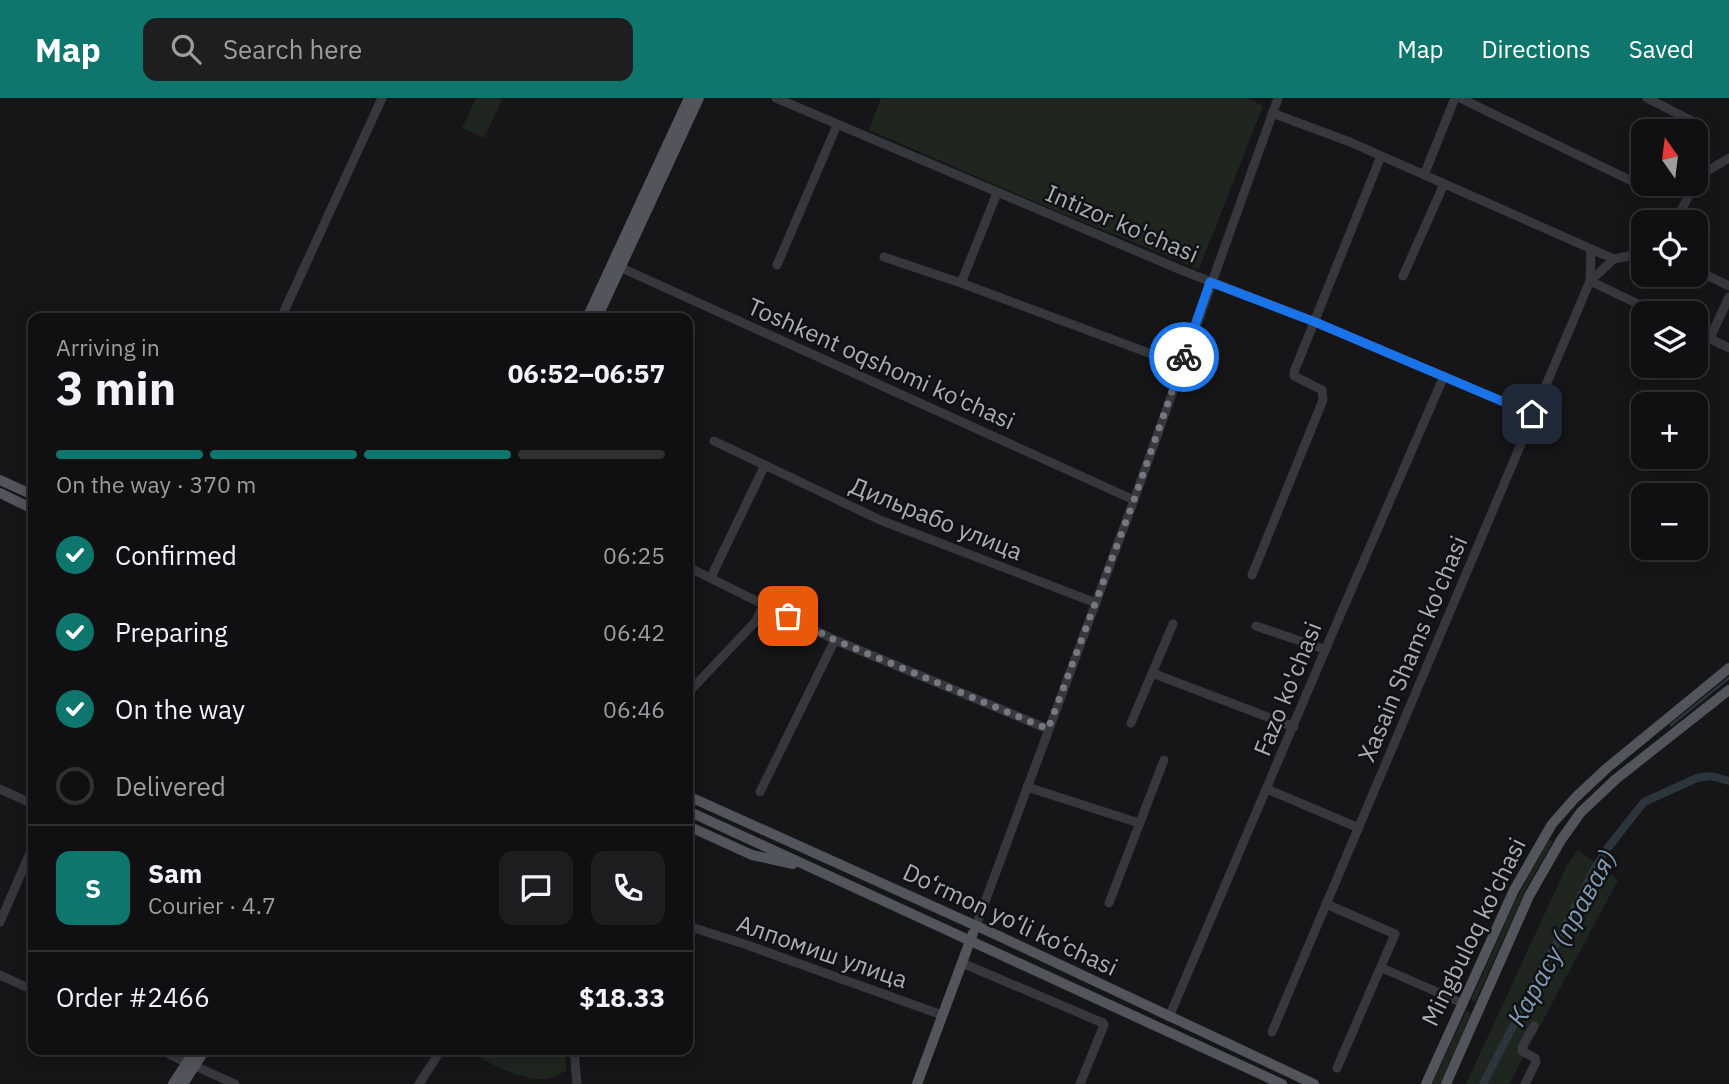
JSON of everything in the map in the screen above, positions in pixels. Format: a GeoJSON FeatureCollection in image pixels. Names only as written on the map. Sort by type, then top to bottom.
{"type":"FeatureCollection","features":[{"type":"Feature","properties":{"kind":"main road"},"geometry":{"type":"LineString","coordinates":[[599,313],[689,98]]}},
{"type":"Feature","properties":{"kind":"main road"},"geometry":{"type":"LineString","coordinates":[[590,313],[617,266],[699,98]]}},
{"type":"Feature","properties":{"kind":"main road"},"geometry":{"type":"LineString","coordinates":[[0,480],[28,499]]}},
{"type":"Feature","properties":{"kind":"main road"},"geometry":{"type":"LineString","coordinates":[[0,494],[28,501]]}},
{"type":"Feature","properties":{"kind":"main road","name":"Mingbuloq ko'chasi"},"geometry":{"type":"LineString","coordinates":[[1426,1084],[1514,890],[1552,824],[1585,788],[1729,668]]}},
{"type":"Feature","properties":{"kind":"main road","name":"Mingbuloq ko'chasi"},"geometry":{"type":"LineString","coordinates":[[1446,1084],[1534,886],[1565,833],[1587,806],[1616,779],[1729,691]]}},
{"type":"Feature","properties":{"kind":"main road"},"geometry":{"type":"LineString","coordinates":[[1656,727],[1666,738]]}},
{"type":"Feature","properties":{"kind":"main road","name":"Do‘rmon yo‘li ko‘chasi"},"geometry":{"type":"LineString","coordinates":[[693,798],[976,926],[1314,1084]]}},
{"type":"Feature","properties":{"kind":"main road","name":"Do‘rmon yo‘li ko‘chasi"},"geometry":{"type":"LineString","coordinates":[[693,813],[1282,1084]]}},
{"type":"Feature","properties":{"kind":"main road"},"geometry":{"type":"LineString","coordinates":[[1552,824],[1565,833]]}},
{"type":"Feature","properties":{"kind":"main road"},"geometry":{"type":"LineString","coordinates":[[693,829],[752,855],[812,868]]}},
{"type":"Feature","properties":{"kind":"main road"},"geometry":{"type":"LineString","coordinates":[[917,1084],[976,926]]}},
{"type":"Feature","properties":{"kind":"main road"},"geometry":{"type":"LineString","coordinates":[[1462,1003],[1479,1010]]}},
{"type":"Feature","properties":{"kind":"main road"},"geometry":{"type":"LineString","coordinates":[[183,1084],[194,1055]]}},
{"type":"Feature","properties":{"kind":"main road"},"geometry":{"type":"LineString","coordinates":[[173,1084],[200,1055]]}},
{"type":"Feature","properties":{"kind":"street"},"geometry":{"type":"LineString","coordinates":[[283,313],[382,98]]}},
{"type":"Feature","properties":{"kind":"street","name":"Intizor ko'chasi"},"geometry":{"type":"LineString","coordinates":[[776,98],[997,193],[1210,282],[1315,322],[1532,414]]}},
{"type":"Feature","properties":{"kind":"street"},"geometry":{"type":"LineString","coordinates":[[976,926],[1134,500],[1277,98]]}},
{"type":"Feature","properties":{"kind":"street"},"geometry":{"type":"LineString","coordinates":[[1424,176],[1457,98],[1631,181]]}},
{"type":"Feature","properties":{"kind":"street"},"geometry":{"type":"LineString","coordinates":[[1647,98],[1688,119]]}},
{"type":"Feature","properties":{"kind":"street"},"geometry":{"type":"LineString","coordinates":[[1272,113],[1381,156],[1614,259]]}},
{"type":"Feature","properties":{"kind":"street"},"geometry":{"type":"LineString","coordinates":[[776,265],[837,125]]}},
{"type":"Feature","properties":{"kind":"street"},"geometry":{"type":"LineString","coordinates":[[1252,575],[1323,400],[1322,390],[1294,376],[1294,372],[1381,156]]}},
{"type":"Feature","properties":{"kind":"street"},"geometry":{"type":"LineString","coordinates":[[1708,171],[1729,158]]}},
{"type":"Feature","properties":{"kind":"street"},"geometry":{"type":"LineString","coordinates":[[1403,276],[1444,184]]}},
{"type":"Feature","properties":{"kind":"street"},"geometry":{"type":"LineString","coordinates":[[961,283],[997,193]]}},
{"type":"Feature","properties":{"kind":"street"},"geometry":{"type":"LineString","coordinates":[[1590,281],[1591,249]]}},
{"type":"Feature","properties":{"kind":"street"},"geometry":{"type":"LineString","coordinates":[[1590,281],[1614,259],[1631,255]]}},
{"type":"Feature","properties":{"kind":"street"},"geometry":{"type":"LineString","coordinates":[[884,257],[1181,365]]}},
{"type":"Feature","properties":{"kind":"street","name":"Toshkent oqshomi ko'chasi"},"geometry":{"type":"LineString","coordinates":[[617,266],[1134,500]]}},
{"type":"Feature","properties":{"kind":"street"},"geometry":{"type":"LineString","coordinates":[[1708,276],[1729,286]]}},
{"type":"Feature","properties":{"kind":"street"},"geometry":{"type":"LineString","coordinates":[[1590,281],[1632,301]]}},
{"type":"Feature","properties":{"kind":"street","name":"Xasain Shams ko'chasi"},"geometry":{"type":"LineString","coordinates":[[1272,1032],[1590,281]]}},
{"type":"Feature","properties":{"kind":"street"},"geometry":{"type":"LineString","coordinates":[[1729,297],[1710,338],[1729,348]]}},
{"type":"Feature","properties":{"kind":"street","name":"Fazo ko'chasi"},"geometry":{"type":"LineString","coordinates":[[1169,1017],[1294,727],[1324,649],[1444,376]]}},
{"type":"Feature","properties":{"kind":"street","name":"Дильрабо улица"},"geometry":{"type":"LineString","coordinates":[[714,441],[880,520],[1096,603]]}},
{"type":"Feature","properties":{"kind":"street"},"geometry":{"type":"LineString","coordinates":[[711,578],[765,465]]}},
{"type":"Feature","properties":{"kind":"street"},"geometry":{"type":"LineString","coordinates":[[693,569],[835,640],[1048,729]]}},
{"type":"Feature","properties":{"kind":"street"},"geometry":{"type":"LineString","coordinates":[[693,688],[755,621],[764,604]]}},
{"type":"Feature","properties":{"kind":"street"},"geometry":{"type":"LineString","coordinates":[[1131,723],[1172,624]]}},
{"type":"Feature","properties":{"kind":"street"},"geometry":{"type":"LineString","coordinates":[[1256,626],[1324,649]]}},
{"type":"Feature","properties":{"kind":"street"},"geometry":{"type":"LineString","coordinates":[[760,792],[835,640]]}},
{"type":"Feature","properties":{"kind":"street"},"geometry":{"type":"LineString","coordinates":[[1152,674],[1294,727]]}},
{"type":"Feature","properties":{"kind":"street"},"geometry":{"type":"LineString","coordinates":[[1109,903],[1164,760]]}},
{"type":"Feature","properties":{"kind":"street"},"geometry":{"type":"LineString","coordinates":[[1027,787],[1139,823]]}},
{"type":"Feature","properties":{"kind":"street"},"geometry":{"type":"LineString","coordinates":[[0,789],[28,802]]}},
{"type":"Feature","properties":{"kind":"street"},"geometry":{"type":"LineString","coordinates":[[1267,789],[1359,828]]}},
{"type":"Feature","properties":{"kind":"street"},"geometry":{"type":"LineString","coordinates":[[0,922],[28,858]]}},
{"type":"Feature","properties":{"kind":"street"},"geometry":{"type":"LineString","coordinates":[[1325,904],[1395,934],[1337,1068]]}},
{"type":"Feature","properties":{"kind":"street","name":"Алпомиш улица"},"geometry":{"type":"LineString","coordinates":[[693,928],[943,1015]]}},
{"type":"Feature","properties":{"kind":"street"},"geometry":{"type":"LineString","coordinates":[[962,963],[1103,1023],[1080,1084]]}},
{"type":"Feature","properties":{"kind":"street"},"geometry":{"type":"LineString","coordinates":[[1382,968],[1462,1003]]}},
{"type":"Feature","properties":{"kind":"street"},"geometry":{"type":"LineString","coordinates":[[0,975],[28,988]]}},
{"type":"Feature","properties":{"kind":"street"},"geometry":{"type":"LineString","coordinates":[[1525,1084],[1536,1062],[1535,1058],[1522,1051],[1522,1047],[1534,1026]]}},
{"type":"Feature","properties":{"kind":"street"},"geometry":{"type":"LineString","coordinates":[[172,1055],[235,1084]]}},
{"type":"Feature","properties":{"kind":"street"},"geometry":{"type":"LineString","coordinates":[[419,1084],[439,1055]]}},
{"type":"Feature","properties":{"kind":"street"},"geometry":{"type":"LineString","coordinates":[[574,1055],[577,1084]]}},
{"type":"Feature","properties":{"kind":"shaded area"},"geometry":{"type":"Polygon","coordinates":[[[476,98],[503,98],[484,138],[462,128],[476,98]]]}},
{"type":"Feature","properties":{"kind":"shaded area"},"geometry":{"type":"Polygon","coordinates":[[[881,98],[1247,98],[1263,106],[1199,269],[869,130],[881,98]]]}},
{"type":"Feature","properties":{"kind":"shaded area"},"geometry":{"type":"Polygon","coordinates":[[[1549,840],[1553,842],[1526,889],[1475,1002],[1471,1000],[1517,897],[1549,840]]]}},
{"type":"Feature","properties":{"kind":"shaded area"},"geometry":{"type":"Polygon","coordinates":[[[1578,850],[1618,880],[1509,1084],[1466,1084],[1567,865],[1578,850]]]}},
{"type":"Feature","properties":{"kind":"shaded area"},"geometry":{"type":"Polygon","coordinates":[[[1466,1011],[1472,1014],[1440,1084],[1432,1084],[1466,1011]]]}},
{"type":"Feature","properties":{"kind":"shaded area"},"geometry":{"type":"Polygon","coordinates":[[[565,1055],[567,1071],[551,1078],[538,1079],[517,1075],[479,1056],[565,1055]]]}},
{"type":"Feature","properties":{"kind":"waterway"},"geometry":{"type":"LineString","coordinates":[[1671,725],[1729,678]]}},
{"type":"Feature","properties":{"kind":"waterway","name":"Карасу (правая)"},"geometry":{"type":"LineString","coordinates":[[1483,1084],[1594,870],[1644,802],[1697,778],[1710,776],[1729,781]]}},
{"type":"Feature","properties":{"kind":"way so far"},"geometry":{"type":"LineString","coordinates":[[788,616],[835,640],[1048,729],[1134,500],[1184,357]]}},
{"type":"Feature","properties":{"kind":"route"},"geometry":{"type":"LineString","coordinates":[[1184,357],[1210,282],[1315,322],[1532,414]]}}]}
